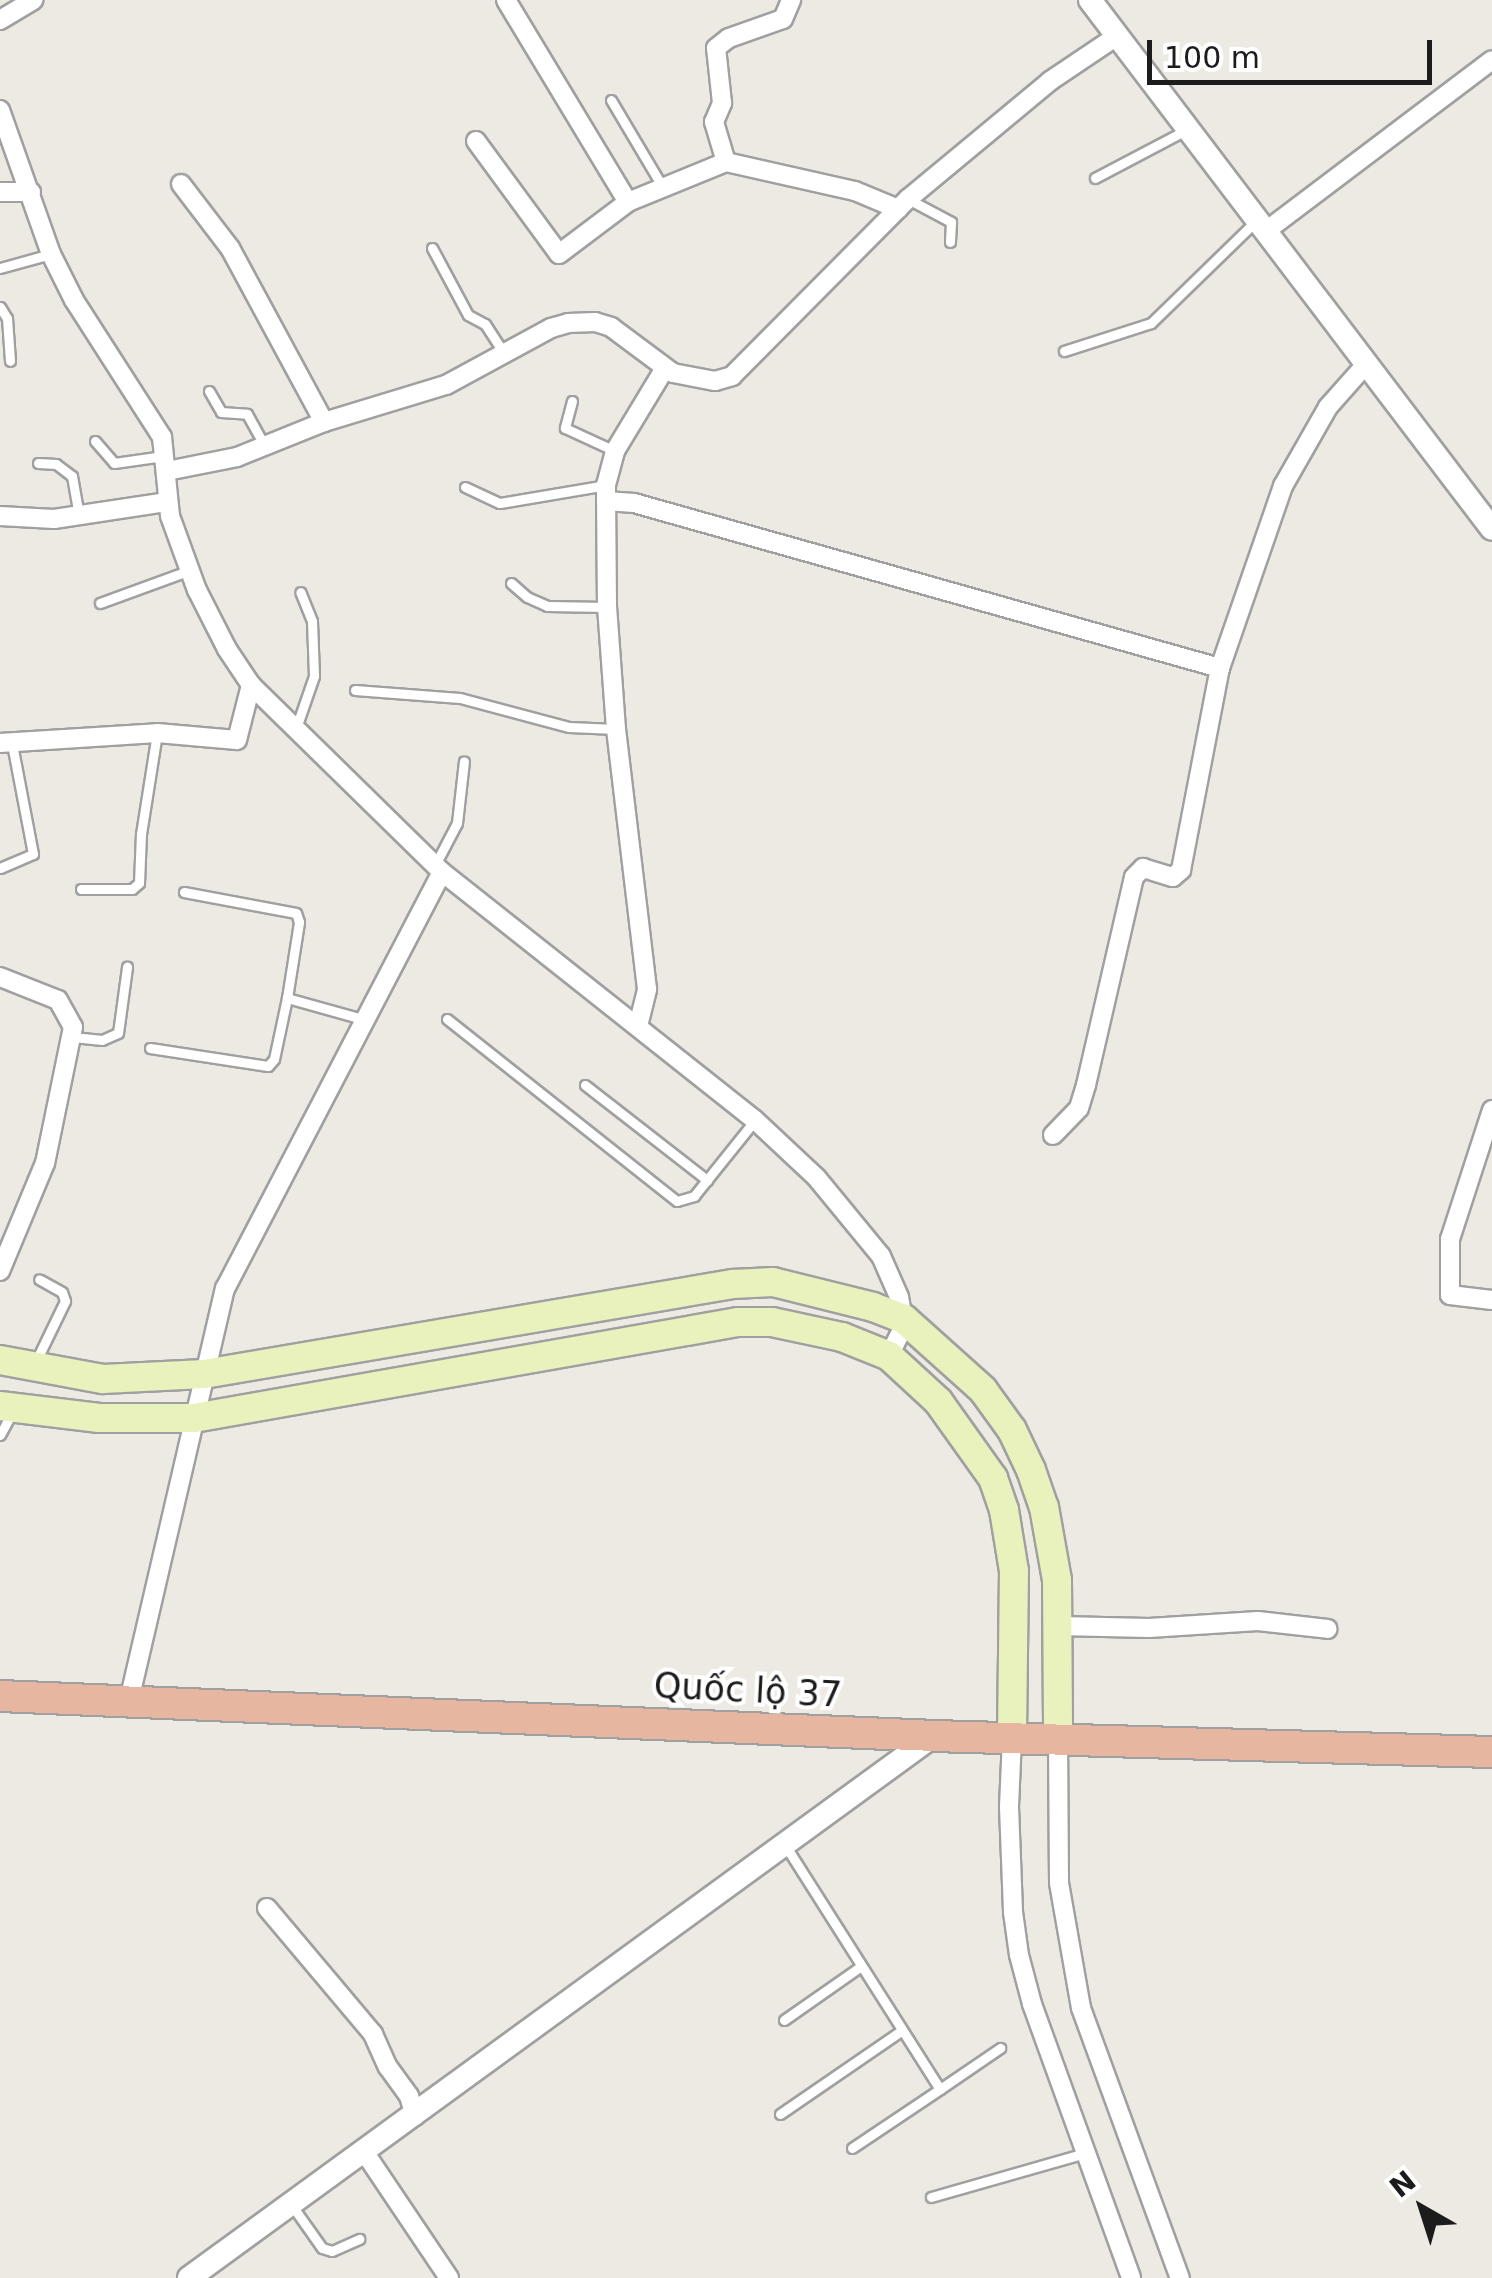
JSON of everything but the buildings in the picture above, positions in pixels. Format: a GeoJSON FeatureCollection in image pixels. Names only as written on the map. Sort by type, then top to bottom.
{"type":"FeatureCollection","features":[{"type":"Feature","properties":{"kind":"highway","name":"Quốc lộ 37"},"geometry":{"type":"LineString","coordinates":[[0,1696],[933,1736],[1492,1752]]}},
{"type":"Feature","properties":{"kind":"main road"},"geometry":{"type":"LineString","coordinates":[[0,1360],[103,1378],[204,1374],[734,1284],[773,1282],[814,1289],[897,1340],[993,1478],[1004,1510],[1014,1571],[1013,1738]]}},
{"type":"Feature","properties":{"kind":"main road"},"geometry":{"type":"LineString","coordinates":[[4,1417],[194,1418],[738,1322],[772,1322],[842,1338],[897,1340],[945,1351],[1012,1430],[1044,1506],[1057,1580],[1060,1626],[1053,1738]]}},
{"type":"Feature","properties":{"kind":"street"},"geometry":{"type":"LineString","coordinates":[[4,11],[33,0]]}},
{"type":"Feature","properties":{"kind":"street"},"geometry":{"type":"LineString","coordinates":[[506,0],[628,202]]}},
{"type":"Feature","properties":{"kind":"street"},"geometry":{"type":"LineString","coordinates":[[726,162],[714,131],[722,103],[716,48],[729,38],[783,18],[791,0]]}},
{"type":"Feature","properties":{"kind":"street"},"geometry":{"type":"LineString","coordinates":[[1090,0],[1492,530]]}},
{"type":"Feature","properties":{"kind":"street"},"geometry":{"type":"LineString","coordinates":[[167,464],[220,462],[324,422],[446,385],[551,328],[596,322],[632,340],[666,368],[716,380],[732,376],[903,204],[1050,82],[1117,36]]}},
{"type":"Feature","properties":{"kind":"street"},"geometry":{"type":"LineString","coordinates":[[1261,225],[1492,60]]}},
{"type":"Feature","properties":{"kind":"street"},"geometry":{"type":"LineString","coordinates":[[0,110],[50,254],[74,300],[154,422],[167,464],[166,502],[190,570],[227,649],[250,685],[438,868],[755,1120],[816,1178],[881,1256],[897,1340]]}},
{"type":"Feature","properties":{"kind":"street"},"geometry":{"type":"LineString","coordinates":[[476,141],[559,254],[628,202],[726,162],[903,204]]}},
{"type":"Feature","properties":{"kind":"street"},"geometry":{"type":"LineString","coordinates":[[180,184],[230,248],[324,422]]}},
{"type":"Feature","properties":{"kind":"street"},"geometry":{"type":"LineString","coordinates":[[0,192],[31,192]]}},
{"type":"Feature","properties":{"kind":"street"},"geometry":{"type":"LineString","coordinates":[[1053,1135],[1079,1108],[1086,1086],[1136,873],[1142,868],[1172,877],[1181,870],[1220,668],[1283,486],[1328,407],[1366,363]]}},
{"type":"Feature","properties":{"kind":"street"},"geometry":{"type":"LineString","coordinates":[[638,1026],[647,989],[616,729],[606,493],[615,451],[666,368]]}},
{"type":"Feature","properties":{"kind":"street"},"geometry":{"type":"LineString","coordinates":[[606,493],[1220,668]]}},
{"type":"Feature","properties":{"kind":"street"},"geometry":{"type":"LineString","coordinates":[[0,516],[54,519],[166,502]]}},
{"type":"Feature","properties":{"kind":"street"},"geometry":{"type":"LineString","coordinates":[[6,744],[157,733],[237,740],[250,685]]}},
{"type":"Feature","properties":{"kind":"street"},"geometry":{"type":"LineString","coordinates":[[129,1700],[225,1288],[438,868]]}},
{"type":"Feature","properties":{"kind":"street"},"geometry":{"type":"LineString","coordinates":[[0,977],[58,1000],[73,1027],[45,1163],[0,1270]]}},
{"type":"Feature","properties":{"kind":"street"},"geometry":{"type":"LineString","coordinates":[[1492,1110],[1450,1239],[1450,1295],[1492,1300]]}},
{"type":"Feature","properties":{"kind":"street"},"geometry":{"type":"LineString","coordinates":[[1060,1626],[1148,1628],[1258,1621],[1328,1629]]}},
{"type":"Feature","properties":{"kind":"street"},"geometry":{"type":"LineString","coordinates":[[192,2277],[933,1736]]}},
{"type":"Feature","properties":{"kind":"street"},"geometry":{"type":"LineString","coordinates":[[1013,1738],[1009,1807],[1019,1956],[1131,2278]]}},
{"type":"Feature","properties":{"kind":"street"},"geometry":{"type":"LineString","coordinates":[[1053,1738],[1059,1883],[1081,2008],[1180,2278]]}},
{"type":"Feature","properties":{"kind":"street"},"geometry":{"type":"LineString","coordinates":[[267,1908],[373,2034],[409,2096],[416,2116]]}},
{"type":"Feature","properties":{"kind":"street"},"geometry":{"type":"LineString","coordinates":[[365,2154],[449,2278]]}},
{"type":"Feature","properties":{"kind":"lane"},"geometry":{"type":"LineString","coordinates":[[611,100],[662,186]]}},
{"type":"Feature","properties":{"kind":"lane"},"geometry":{"type":"LineString","coordinates":[[1095,178],[1188,129]]}},
{"type":"Feature","properties":{"kind":"lane"},"geometry":{"type":"LineString","coordinates":[[903,204],[952,222],[950,242]]}},
{"type":"Feature","properties":{"kind":"lane"},"geometry":{"type":"LineString","coordinates":[[1064,351],[1151,322],[1261,225]]}},
{"type":"Feature","properties":{"kind":"lane"},"geometry":{"type":"LineString","coordinates":[[432,248],[468,315],[484,324],[504,353]]}},
{"type":"Feature","properties":{"kind":"lane"},"geometry":{"type":"LineString","coordinates":[[0,268],[50,254]]}},
{"type":"Feature","properties":{"kind":"lane"},"geometry":{"type":"LineString","coordinates":[[0,307],[7,318],[10,360]]}},
{"type":"Feature","properties":{"kind":"lane"},"geometry":{"type":"LineString","coordinates":[[208,390],[221,412],[247,414],[264,445]]}},
{"type":"Feature","properties":{"kind":"lane"},"geometry":{"type":"LineString","coordinates":[[572,401],[565,428],[615,451]]}},
{"type":"Feature","properties":{"kind":"lane"},"geometry":{"type":"LineString","coordinates":[[95,441],[114,463],[167,464]]}},
{"type":"Feature","properties":{"kind":"lane"},"geometry":{"type":"LineString","coordinates":[[38,462],[56,464],[72,476],[79,514]]}},
{"type":"Feature","properties":{"kind":"lane"},"geometry":{"type":"LineString","coordinates":[[465,486],[500,503],[606,493]]}},
{"type":"Feature","properties":{"kind":"lane"},"geometry":{"type":"LineString","coordinates":[[100,603],[190,570]]}},
{"type":"Feature","properties":{"kind":"lane"},"geometry":{"type":"LineString","coordinates":[[511,582],[527,597],[547,606],[608,606]]}},
{"type":"Feature","properties":{"kind":"lane"},"geometry":{"type":"LineString","coordinates":[[296,728],[314,676],[312,621],[300,592]]}},
{"type":"Feature","properties":{"kind":"lane"},"geometry":{"type":"LineString","coordinates":[[354,690],[460,698],[555,724],[616,729]]}},
{"type":"Feature","properties":{"kind":"lane"},"geometry":{"type":"LineString","coordinates":[[81,889],[132,889],[139,883],[141,834],[157,733]]}},
{"type":"Feature","properties":{"kind":"lane"},"geometry":{"type":"LineString","coordinates":[[0,868],[33,854],[6,744]]}},
{"type":"Feature","properties":{"kind":"lane"},"geometry":{"type":"LineString","coordinates":[[438,868],[457,823],[464,761]]}},
{"type":"Feature","properties":{"kind":"lane"},"geometry":{"type":"LineString","coordinates":[[150,1048],[268,1066],[274,1059],[299,922],[296,913],[184,892]]}},
{"type":"Feature","properties":{"kind":"lane"},"geometry":{"type":"LineString","coordinates":[[73,1037],[102,1040],[118,1033],[127,967]]}},
{"type":"Feature","properties":{"kind":"lane"},"geometry":{"type":"LineString","coordinates":[[287,998],[362,1019]]}},
{"type":"Feature","properties":{"kind":"lane"},"geometry":{"type":"LineString","coordinates":[[447,1018],[669,1196],[686,1200],[755,1120]]}},
{"type":"Feature","properties":{"kind":"lane"},"geometry":{"type":"LineString","coordinates":[[584,1084],[707,1180]]}},
{"type":"Feature","properties":{"kind":"lane"},"geometry":{"type":"LineString","coordinates":[[34,1368],[65,1300],[62,1292],[39,1279]]}},
{"type":"Feature","properties":{"kind":"lane"},"geometry":{"type":"LineString","coordinates":[[784,1844],[940,2089]]}},
{"type":"Feature","properties":{"kind":"lane"},"geometry":{"type":"LineString","coordinates":[[784,2020],[861,1966]]}},
{"type":"Feature","properties":{"kind":"lane"},"geometry":{"type":"LineString","coordinates":[[780,2114],[902,2030]]}},
{"type":"Feature","properties":{"kind":"lane"},"geometry":{"type":"LineString","coordinates":[[852,2148],[1000,2048]]}},
{"type":"Feature","properties":{"kind":"lane"},"geometry":{"type":"LineString","coordinates":[[931,2197],[1085,2153]]}},
{"type":"Feature","properties":{"kind":"lane"},"geometry":{"type":"LineString","coordinates":[[291,2205],[322,2248],[332,2251],[359,2239]]}}]}
